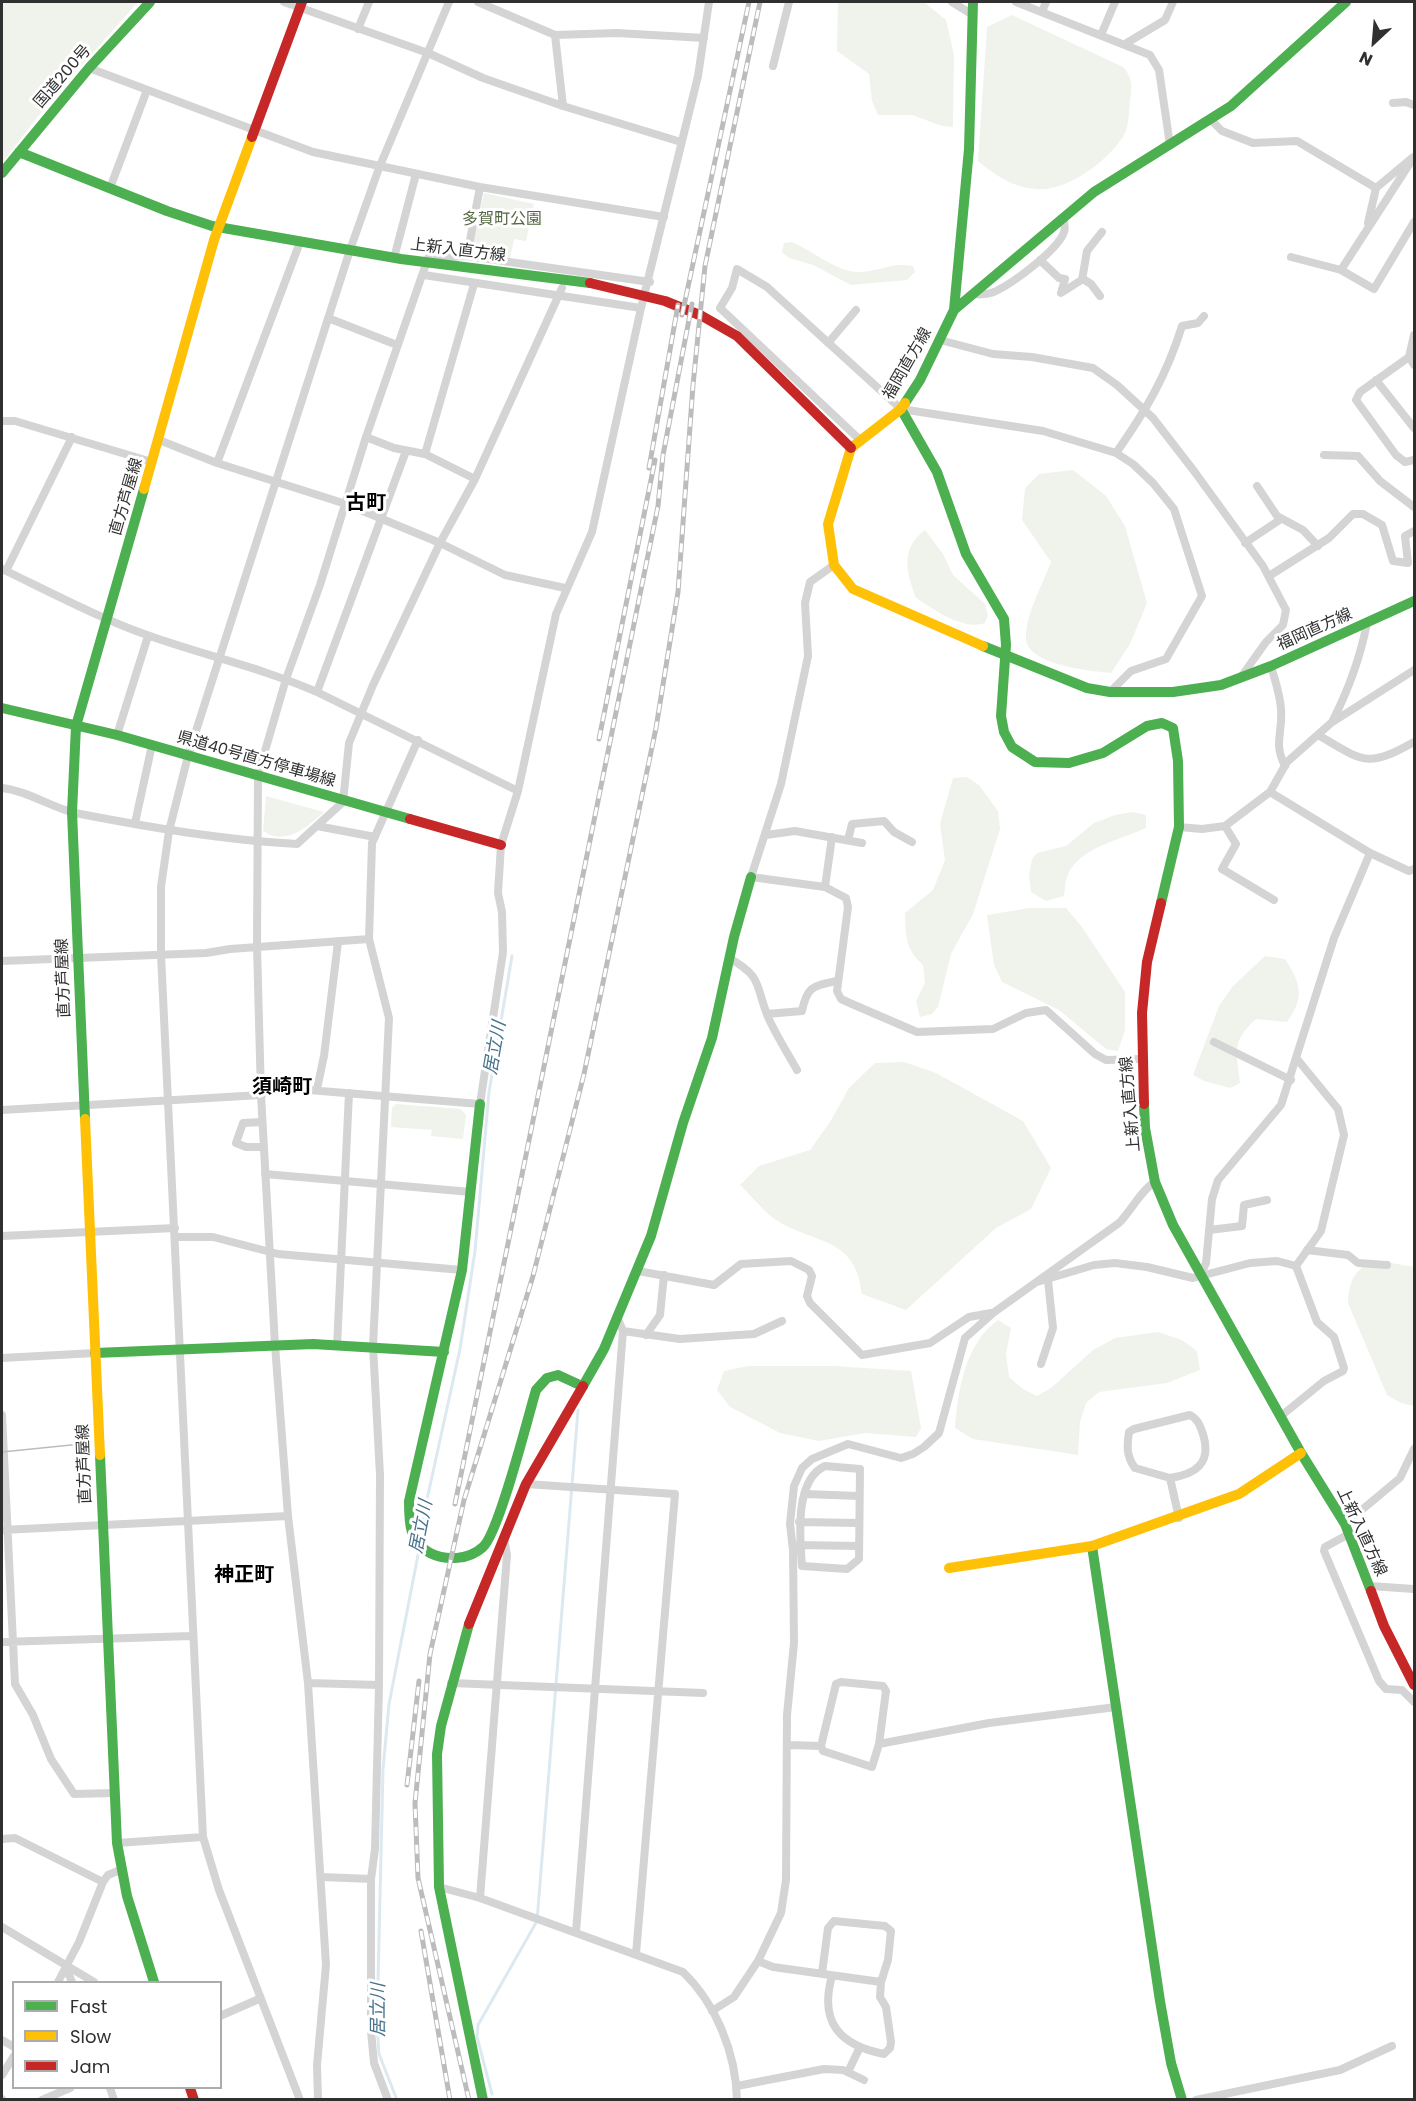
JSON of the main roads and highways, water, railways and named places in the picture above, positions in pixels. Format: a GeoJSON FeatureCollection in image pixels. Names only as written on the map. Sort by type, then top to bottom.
{"type":"FeatureCollection","features":[{"type":"Feature","properties":{"kind":"main road","name":"国道200号"},"geometry":{"type":"LineString","coordinates":[[2,173],[89,68],[150,2]]}},
{"type":"Feature","properties":{"kind":"main road"},"geometry":{"type":"LineString","coordinates":[[954,310],[969,149],[973,2]]}},
{"type":"Feature","properties":{"kind":"main road","name":"福岡直方線"},"geometry":{"type":"LineString","coordinates":[[1346,2],[1212,121],[1094,192],[954,310],[902,410],[851,448],[828,524],[829,545],[834,566],[853,589],[1006,657],[1087,688],[1110,692],[1173,692],[1221,685],[1271,666],[1414,601]]}},
{"type":"Feature","properties":{"kind":"main road","name":"直方芦屋線"},"geometry":{"type":"LineString","coordinates":[[153,1981],[120,1870],[117,1843],[106,1639],[72,812],[76,726],[104,619],[159,440],[218,227],[300,5]]}},
{"type":"Feature","properties":{"kind":"main road","name":"上新入直方線"},"geometry":{"type":"LineString","coordinates":[[19,153],[158,208],[218,227],[424,263],[606,285],[640,292],[716,321],[737,336],[851,448]]}},
{"type":"Feature","properties":{"kind":"main road"},"geometry":{"type":"LineString","coordinates":[[902,410],[919,436],[940,480],[966,556],[1004,618],[1006,657]]}},
{"type":"Feature","properties":{"kind":"main road","name":"上新入直方線"},"geometry":{"type":"LineString","coordinates":[[1006,657],[1000,716],[1009,740],[1024,758],[1041,763],[1090,758],[1111,749],[1149,726],[1161,723],[1173,728],[1179,761],[1179,826],[1147,962],[1142,1013],[1141,1059],[1145,1128],[1155,1182],[1173,1225],[1301,1453],[1347,1529],[1384,1626],[1414,1685]]}},
{"type":"Feature","properties":{"kind":"main road","name":"県道40号直方停車場線"},"geometry":{"type":"LineString","coordinates":[[2,708],[117,735],[343,802],[501,845]]}},
{"type":"Feature","properties":{"kind":"main road"},"geometry":{"type":"LineString","coordinates":[[483,2100],[439,1887],[437,1754],[451,1683],[469,1624],[526,1484],[618,1319],[638,1271],[651,1236],[682,1123],[712,1038],[729,958],[751,877]]}},
{"type":"Feature","properties":{"kind":"main road"},"geometry":{"type":"LineString","coordinates":[[480,1104],[462,1270],[409,1501],[409,1524],[415,1540],[428,1552],[445,1558],[460,1558],[483,1547],[491,1536],[536,1390],[544,1379],[562,1375],[582,1386]]}},
{"type":"Feature","properties":{"kind":"main road"},"geometry":{"type":"LineString","coordinates":[[95,1353],[275,1345],[373,1346],[444,1352]]}},
{"type":"Feature","properties":{"kind":"main road"},"geometry":{"type":"LineString","coordinates":[[949,1568],[1092,1546],[1179,1518],[1239,1494],[1301,1453]]}},
{"type":"Feature","properties":{"kind":"main road"},"geometry":{"type":"LineString","coordinates":[[1092,1546],[1160,2001],[1171,2063],[1182,2100]]}},
{"type":"Feature","properties":{"kind":"waterway","name":"居立川"},"geometry":{"type":"LineString","coordinates":[[420,1540],[460,1349],[475,1251],[489,1092],[512,956]]}},
{"type":"Feature","properties":{"kind":"waterway"},"geometry":{"type":"LineString","coordinates":[[492,2094],[477,2037],[478,2025],[537,1921],[578,1410]]}},
{"type":"Feature","properties":{"kind":"waterway","name":"居立川"},"geometry":{"type":"LineString","coordinates":[[397,2100],[379,2054],[377,2025],[383,1769],[389,1704],[419,1550]]}},
{"type":"Feature","properties":{"kind":"tram line"},"geometry":{"type":"LineString","coordinates":[[2,1452],[81,1444]]}},
{"type":"Feature","properties":{"kind":"railway"},"geometry":{"type":"LineString","coordinates":[[682,315],[749,2]]}},
{"type":"Feature","properties":{"kind":"railway"},"geometry":{"type":"LineString","coordinates":[[469,2100],[418,1878],[415,1803],[430,1654],[464,1500],[533,1276],[584,1074],[656,728],[678,592],[693,385],[705,266],[760,2]]}},
{"type":"Feature","properties":{"kind":"railway"},"geometry":{"type":"LineString","coordinates":[[455,1504],[658,506],[663,455],[692,304]]}},
{"type":"Feature","properties":{"kind":"railway"},"geometry":{"type":"LineString","coordinates":[[649,468],[678,305]]}},
{"type":"Feature","properties":{"kind":"railway"},"geometry":{"type":"LineString","coordinates":[[599,739],[655,460]]}},
{"type":"Feature","properties":{"kind":"railway"},"geometry":{"type":"LineString","coordinates":[[407,1785],[419,1681]]}},
{"type":"Feature","properties":{"kind":"railway"},"geometry":{"type":"LineString","coordinates":[[421,1931],[450,2100]]}},
{"type":"Feature","properties":{"kind":"district","name":"古町"},"geometry":{"type":"Point","coordinates":[366,504]}},
{"type":"Feature","properties":{"kind":"district","name":"須崎町"},"geometry":{"type":"Point","coordinates":[282,1088]}},
{"type":"Feature","properties":{"kind":"district","name":"神正町"},"geometry":{"type":"Point","coordinates":[244,1576]}},
{"type":"Feature","properties":{"kind":"park label","name":"多賀町公園"},"geometry":{"type":"Point","coordinates":[502,220]}}]}
